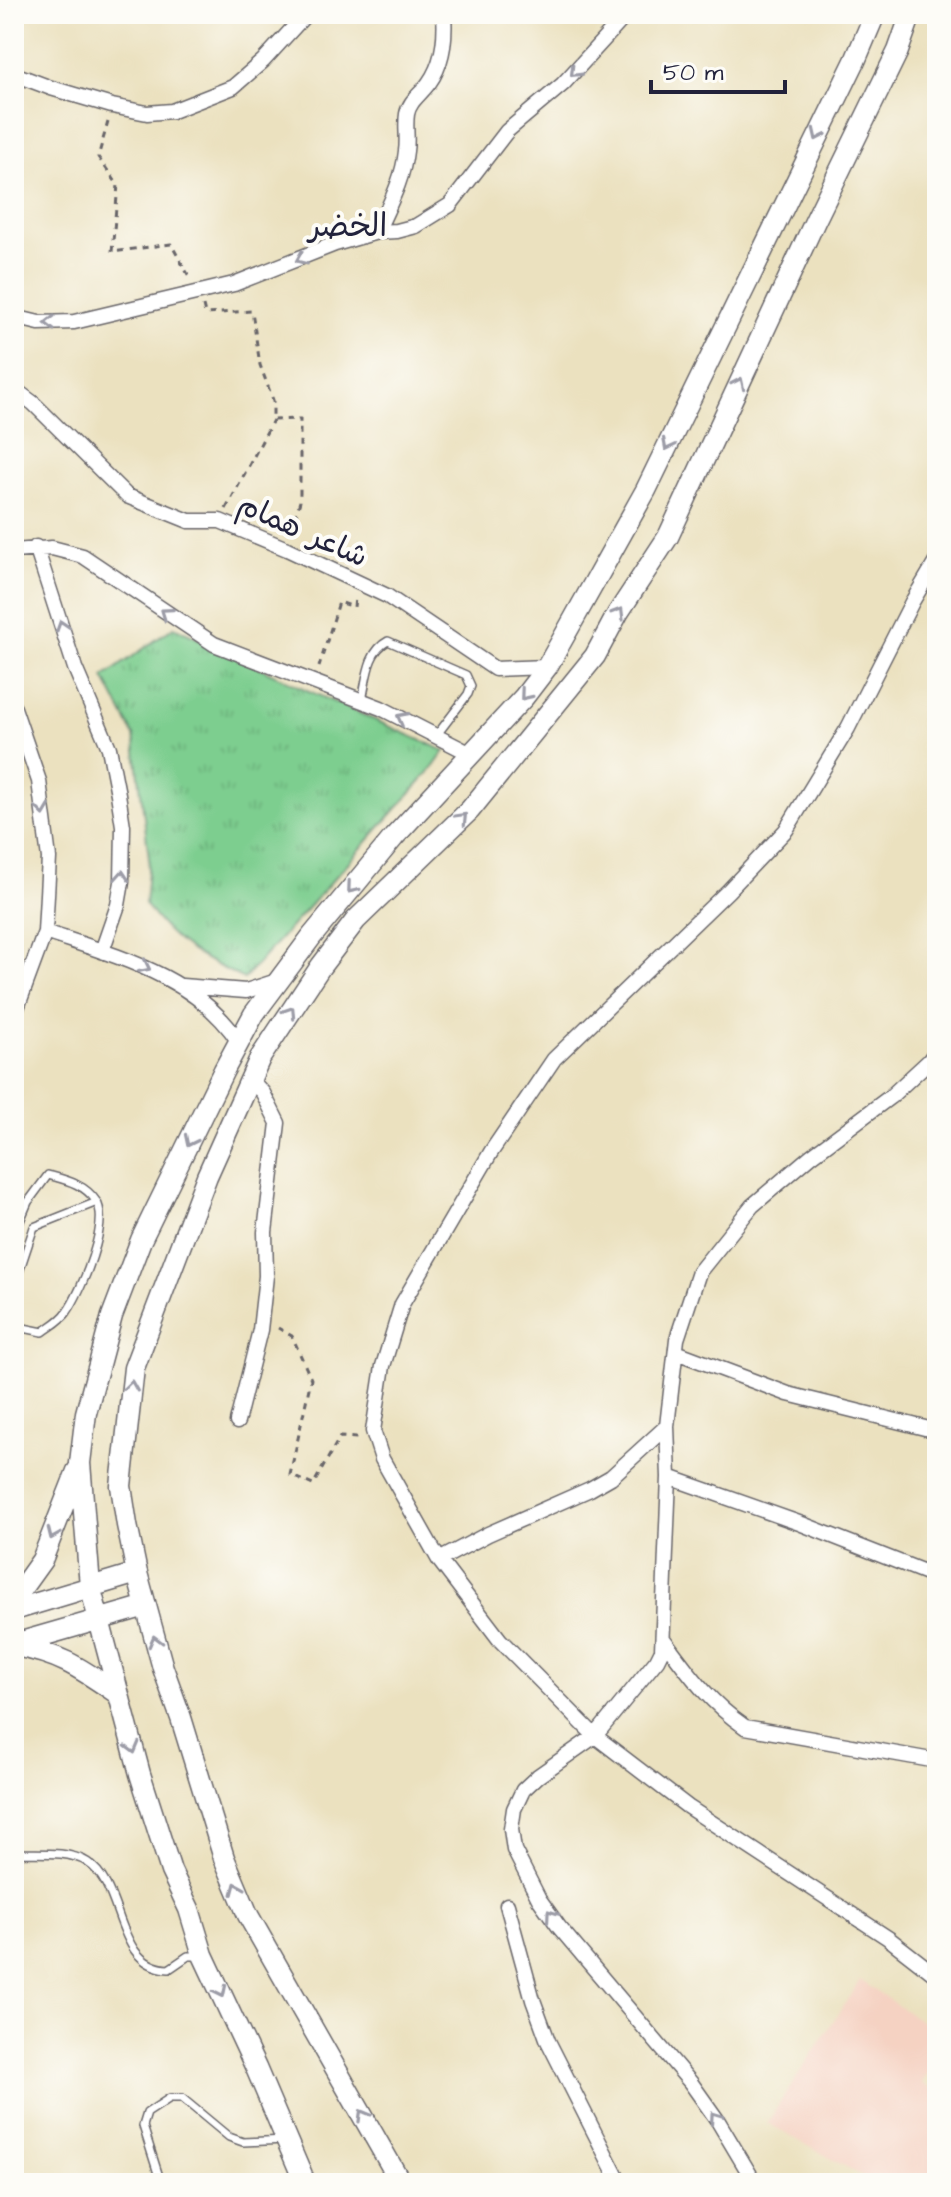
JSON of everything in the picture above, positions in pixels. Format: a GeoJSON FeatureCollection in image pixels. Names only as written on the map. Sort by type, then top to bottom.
{"type":"FeatureCollection","features":[{"type":"Feature","properties":{"kind":"main road"},"geometry":{"type":"LineString","coordinates":[[302,2182],[287,2140],[203,1955],[189,1909],[171,1871],[118,1694],[90,1586],[80,1463],[86,1413],[112,1316],[141,1240],[254,1014],[312,936],[394,837],[524,697],[547,667],[646,490],[875,14]]}},
{"type":"Feature","properties":{"kind":"main road"},"geometry":{"type":"LineString","coordinates":[[401,2183],[248,1915],[224,1858],[163,1668],[137,1573],[121,1486],[134,1368],[207,1176],[260,1058],[312,979],[356,920],[470,810],[595,656],[618,613],[668,537],[898,51],[911,14]]}},
{"type":"Feature","properties":{"kind":"main road"},"geometry":{"type":"LineString","coordinates":[[471,754],[501,771]]}},
{"type":"Feature","properties":{"kind":"main road"},"geometry":{"type":"LineString","coordinates":[[14,1599],[42,1560],[80,1463]]}},
{"type":"Feature","properties":{"kind":"main road"},"geometry":{"type":"LineString","coordinates":[[14,1610],[137,1573]]}},
{"type":"Feature","properties":{"kind":"main road"},"geometry":{"type":"LineString","coordinates":[[14,1645],[146,1606]]}},
{"type":"Feature","properties":{"kind":"main road"},"geometry":{"type":"LineString","coordinates":[[14,1645],[66,1659],[118,1694]]}},
{"type":"Feature","properties":{"kind":"street"},"geometry":{"type":"LineString","coordinates":[[14,74],[112,106],[147,113],[172,111],[233,87],[263,61],[306,14]]}},
{"type":"Feature","properties":{"kind":"street"},"geometry":{"type":"LineString","coordinates":[[377,232],[401,178],[406,150],[407,113],[413,100],[433,78],[442,55],[446,37],[444,14]]}},
{"type":"Feature","properties":{"kind":"street"},"geometry":{"type":"LineString","coordinates":[[14,317],[39,323],[74,322],[200,293],[257,276],[335,244],[377,232],[416,226],[450,205],[507,131],[571,76],[627,14]]}},
{"type":"Feature","properties":{"kind":"street","name":"شاعر همام"},"geometry":{"type":"LineString","coordinates":[[14,389],[33,403],[127,496],[189,521],[220,521],[387,596],[495,669],[547,667]]}},
{"type":"Feature","properties":{"kind":"street"},"geometry":{"type":"LineString","coordinates":[[36,547],[75,668],[109,748],[118,794],[123,826],[122,882],[118,905],[102,951]]}},
{"type":"Feature","properties":{"kind":"street"},"geometry":{"type":"LineString","coordinates":[[14,551],[36,547],[83,556],[214,644],[400,716],[471,754]]}},
{"type":"Feature","properties":{"kind":"street"},"geometry":{"type":"LineString","coordinates":[[937,560],[912,602],[848,728],[786,830],[728,891],[554,1059],[491,1152],[411,1286],[395,1322],[383,1366],[373,1431],[382,1459],[439,1560],[500,1640],[595,1736],[688,1807],[888,1938],[937,1976]]}},
{"type":"Feature","properties":{"kind":"street"},"geometry":{"type":"LineString","coordinates":[[14,708],[39,781],[49,858],[45,932],[14,1016]]}},
{"type":"Feature","properties":{"kind":"street"},"geometry":{"type":"LineString","coordinates":[[45,932],[132,960],[182,986],[225,1021],[239,1042]]}},
{"type":"Feature","properties":{"kind":"street"},"geometry":{"type":"LineString","coordinates":[[182,986],[246,991],[281,980]]}},
{"type":"Feature","properties":{"kind":"street"},"geometry":{"type":"LineString","coordinates":[[755,2183],[691,2083],[559,1927],[539,1899],[514,1850],[511,1829],[514,1809],[523,1790],[538,1776],[595,1736],[657,1660],[664,1640],[669,1477],[667,1426],[681,1322],[699,1272],[740,1218],[811,1156],[874,1110],[934,1057]]}},
{"type":"Feature","properties":{"kind":"street"},"geometry":{"type":"LineString","coordinates":[[237,1422],[260,1324],[266,1276],[265,1232],[278,1123],[263,1093],[250,1079]]}},
{"type":"Feature","properties":{"kind":"street"},"geometry":{"type":"LineString","coordinates":[[676,1352],[788,1394],[937,1431]]}},
{"type":"Feature","properties":{"kind":"street"},"geometry":{"type":"LineString","coordinates":[[439,1560],[488,1534],[601,1483],[627,1464],[667,1426]]}},
{"type":"Feature","properties":{"kind":"street"},"geometry":{"type":"LineString","coordinates":[[669,1477],[802,1524],[937,1577]]}},
{"type":"Feature","properties":{"kind":"street"},"geometry":{"type":"LineString","coordinates":[[664,1640],[704,1693],[723,1712],[745,1727],[937,1761]]}},
{"type":"Feature","properties":{"kind":"street"},"geometry":{"type":"LineString","coordinates":[[507,1905],[533,2000],[548,2041],[620,2183]]}},
{"type":"Feature","properties":{"kind":"lane"},"geometry":{"type":"LineString","coordinates":[[362,700],[372,657],[388,641],[466,675],[471,686],[468,694],[435,737]]}},
{"type":"Feature","properties":{"kind":"lane"},"geometry":{"type":"LineString","coordinates":[[14,1235],[28,1202],[48,1175],[75,1182],[97,1202],[101,1223],[98,1240],[66,1315],[43,1332],[14,1326]]}},
{"type":"Feature","properties":{"kind":"lane"},"geometry":{"type":"LineString","coordinates":[[14,1287],[34,1227],[97,1202]]}},
{"type":"Feature","properties":{"kind":"lane"},"geometry":{"type":"LineString","coordinates":[[14,1853],[54,1854],[87,1862],[101,1876],[133,1950],[155,1966],[169,1969],[188,1956],[203,1955]]}},
{"type":"Feature","properties":{"kind":"lane"},"geometry":{"type":"LineString","coordinates":[[161,2183],[143,2126],[147,2113],[170,2098],[182,2098],[229,2137],[243,2142],[287,2140]]}},
{"type":"Feature","properties":{"kind":"path"},"geometry":{"type":"LineString","coordinates":[[112,106],[98,157],[118,185],[112,252],[171,244],[200,293],[205,314],[252,311],[260,365],[273,400],[273,420],[220,521]]}},
{"type":"Feature","properties":{"kind":"path"},"geometry":{"type":"LineString","coordinates":[[273,420],[300,419],[300,501],[287,549]]}},
{"type":"Feature","properties":{"kind":"path"},"geometry":{"type":"LineString","coordinates":[[314,682],[339,602],[354,607],[357,582]]}},
{"type":"Feature","properties":{"kind":"path"},"geometry":{"type":"LineString","coordinates":[[260,1324],[281,1328],[292,1336],[311,1379],[290,1475],[313,1485],[340,1437],[357,1437],[382,1459]]}},
{"type":"Feature","properties":{"kind":"shaded area"},"geometry":{"type":"Polygon","coordinates":[[[860,1980],[937,2032],[937,2059],[922,2083],[937,2093],[937,2183],[875,2183],[767,2123],[860,1980]]]}},
{"type":"Feature","properties":{"kind":"green space"},"geometry":{"type":"Polygon","coordinates":[[[174,627],[445,751],[244,979],[189,949],[167,930],[145,904],[149,858],[134,735],[104,677],[174,627]]]}},
{"type":"Feature","properties":{"kind":"district","name":"الخضر"},"geometry":{"type":"Point","coordinates":[348,225]}}]}
